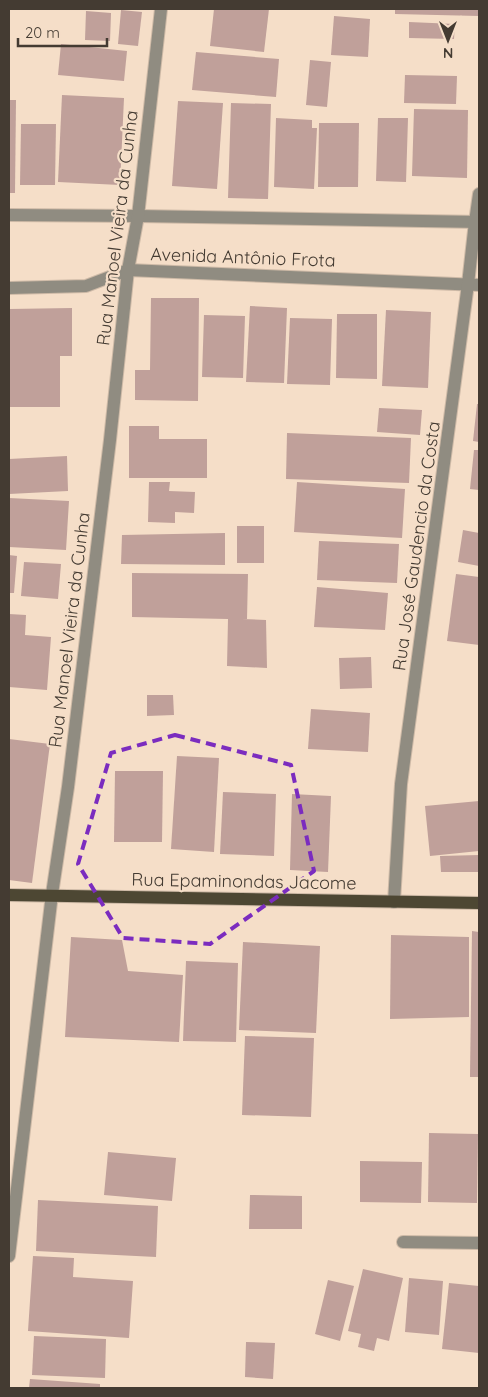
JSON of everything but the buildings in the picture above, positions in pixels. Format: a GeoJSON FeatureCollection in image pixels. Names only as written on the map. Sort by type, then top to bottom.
{"type":"FeatureCollection","features":[{"type":"Feature","properties":{"kind":"main road","name":"Rua Epaminondas Jacome"},"geometry":{"type":"LineString","coordinates":[[9,894],[479,903]]}},
{"type":"Feature","properties":{"kind":"street","name":"Rua Manoel Vieira da Cunha"},"geometry":{"type":"LineString","coordinates":[[9,1256],[52,894],[68,787],[128,270],[138,216],[161,9]]}},
{"type":"Feature","properties":{"kind":"street","name":"Rua José Gaudencio da Costa"},"geometry":{"type":"LineString","coordinates":[[394,902],[402,784],[474,284],[479,194]]}},
{"type":"Feature","properties":{"kind":"street"},"geometry":{"type":"LineString","coordinates":[[9,215],[477,222]]}},
{"type":"Feature","properties":{"kind":"street","name":"Avenida Antônio Frota"},"geometry":{"type":"LineString","coordinates":[[9,288],[86,286],[128,270],[474,284]]}},
{"type":"Feature","properties":{"kind":"street"},"geometry":{"type":"LineString","coordinates":[[403,1242],[479,1243]]}},
{"type":"Feature","properties":{"kind":"highlighted area"},"geometry":{"type":"Polygon","coordinates":[[[175,735],[291,765],[314,871],[210,944],[123,938],[78,864],[111,753],[175,735]]]}}]}
